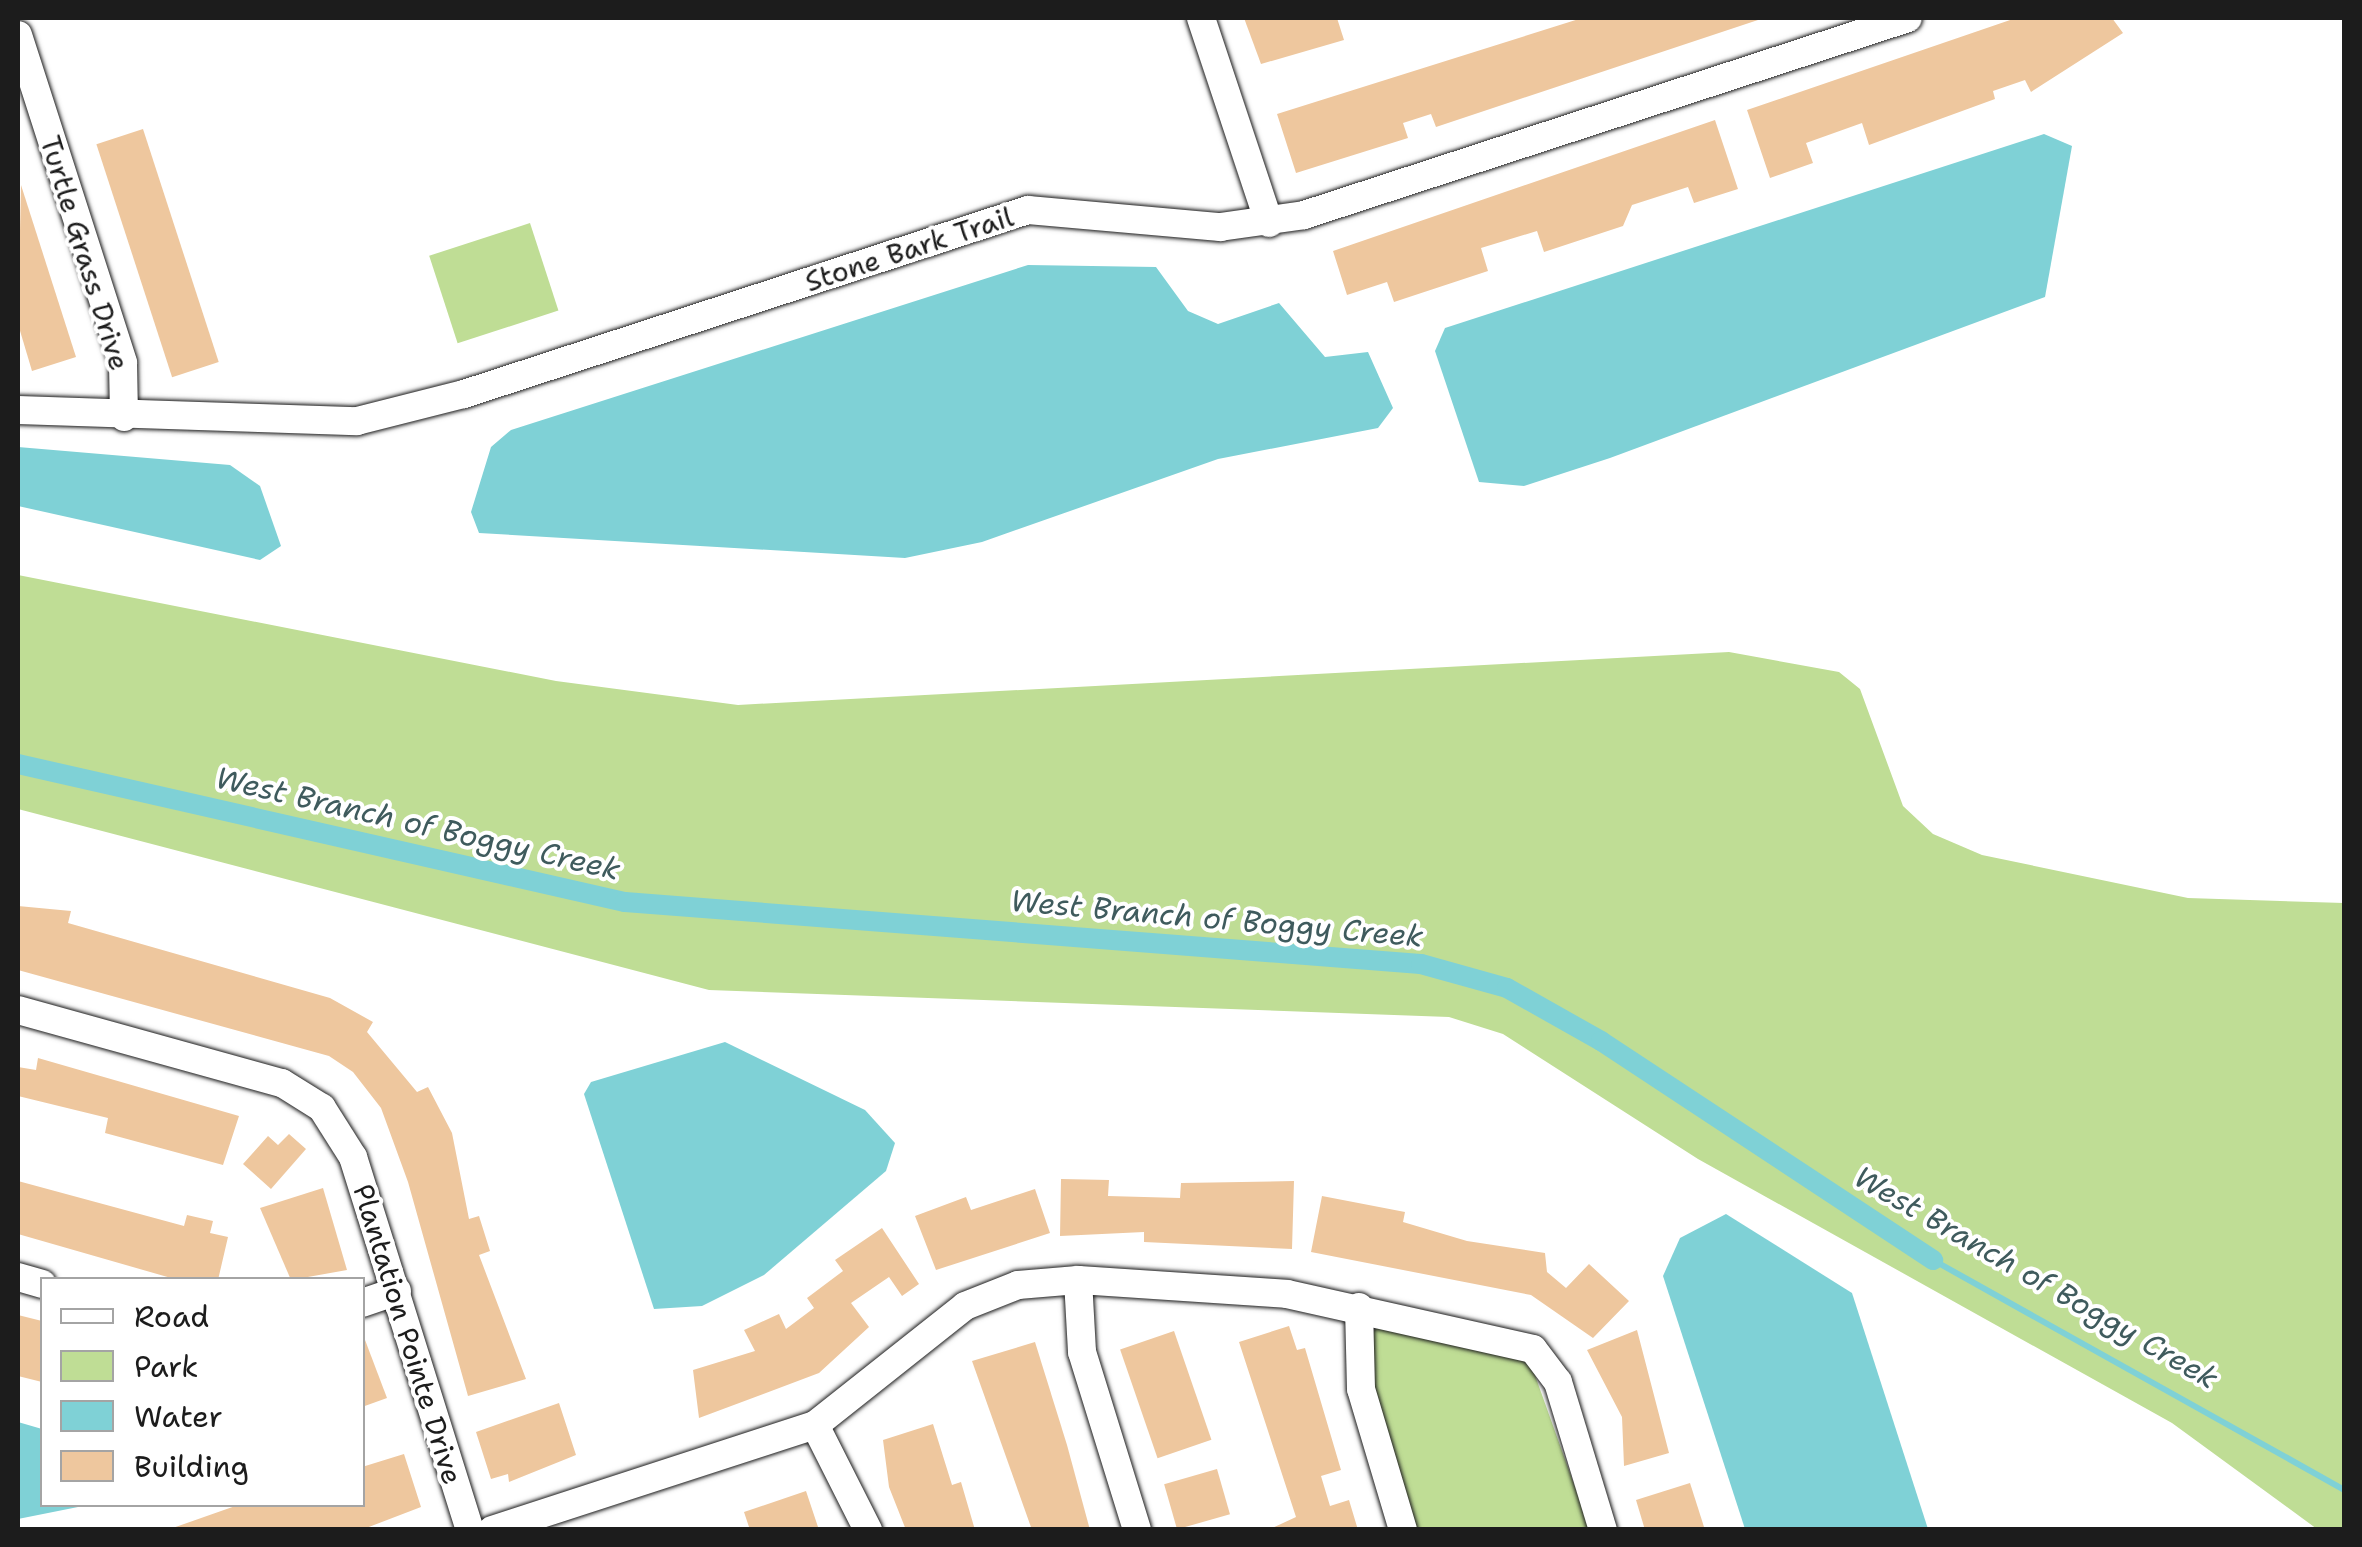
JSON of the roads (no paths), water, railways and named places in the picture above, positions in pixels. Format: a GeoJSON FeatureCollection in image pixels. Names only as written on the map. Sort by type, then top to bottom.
{"type":"FeatureCollection","features":[{"type":"Feature","properties":{"kind":"street"},"geometry":{"type":"LineString","coordinates":[[1201,18],[1269,224]]}},
{"type":"Feature","properties":{"kind":"street","name":"Stone Bark Trail"},"geometry":{"type":"LineString","coordinates":[[18,410],[124,417],[357,421],[464,394],[1028,210],[1269,224],[1908,18]]}},
{"type":"Feature","properties":{"kind":"street","name":"Turtle Grass Drive"},"geometry":{"type":"LineString","coordinates":[[18,34],[123,363],[124,417]]}},
{"type":"Feature","properties":{"kind":"street","name":"Plantation Pointe Drive"},"geometry":{"type":"LineString","coordinates":[[18,1010],[282,1083],[322,1108],[352,1157],[398,1292],[470,1530]]}},
{"type":"Feature","properties":{"kind":"street"},"geometry":{"type":"LineString","coordinates":[[1078,1280],[1082,1352],[1137,1530]]}},
{"type":"Feature","properties":{"kind":"street"},"geometry":{"type":"LineString","coordinates":[[492,1530],[814,1424],[964,1306],[1018,1285],[1078,1280],[1359,1307],[1533,1348],[1558,1382],[1603,1530]]}},
{"type":"Feature","properties":{"kind":"street"},"geometry":{"type":"LineString","coordinates":[[365,1302],[398,1292]]}},
{"type":"Feature","properties":{"kind":"street"},"geometry":{"type":"LineString","coordinates":[[1359,1307],[1361,1389],[1403,1530]]}},
{"type":"Feature","properties":{"kind":"street"},"geometry":{"type":"LineString","coordinates":[[814,1424],[868,1530]]}},
{"type":"Feature","properties":{"kind":"water"},"geometry":{"type":"Polygon","coordinates":[[[2044,134],[2072,146],[2045,297],[1610,458],[1524,486],[1479,482],[1435,351],[1445,328],[2044,134]]]}},
{"type":"Feature","properties":{"kind":"water"},"geometry":{"type":"Polygon","coordinates":[[[1028,265],[1156,267],[1188,311],[1218,324],[1279,303],[1325,357],[1368,352],[1393,408],[1378,428],[1218,459],[982,542],[905,558],[479,533],[471,512],[491,447],[511,430],[1028,265]]]}},
{"type":"Feature","properties":{"kind":"water"},"geometry":{"type":"Polygon","coordinates":[[[18,447],[230,465],[260,486],[281,546],[260,560],[18,506],[18,447]]]}},
{"type":"Feature","properties":{"kind":"water"},"geometry":{"type":"Polygon","coordinates":[[[725,1042],[865,1110],[895,1143],[886,1171],[764,1275],[702,1306],[654,1309],[584,1094],[591,1082],[725,1042]]]}},
{"type":"Feature","properties":{"kind":"water"},"geometry":{"type":"Polygon","coordinates":[[[1726,1214],[1852,1293],[1928,1529],[1745,1529],[1663,1276],[1680,1238],[1726,1214]]]}},
{"type":"Feature","properties":{"kind":"water"},"geometry":{"type":"Polygon","coordinates":[[[18,1422],[40,1428],[40,1507],[78,1507],[18,1519],[18,1422]]]}},
{"type":"Feature","properties":{"kind":"waterway","name":"West Branch of Boggy Creek"},"geometry":{"type":"LineString","coordinates":[[18,764],[625,902],[1421,964],[1507,988],[1601,1041],[1933,1260]]}},
{"type":"Feature","properties":{"kind":"waterway","name":"West Branch of Boggy Creek"},"geometry":{"type":"LineString","coordinates":[[1933,1260],[2344,1490]]}}]}
